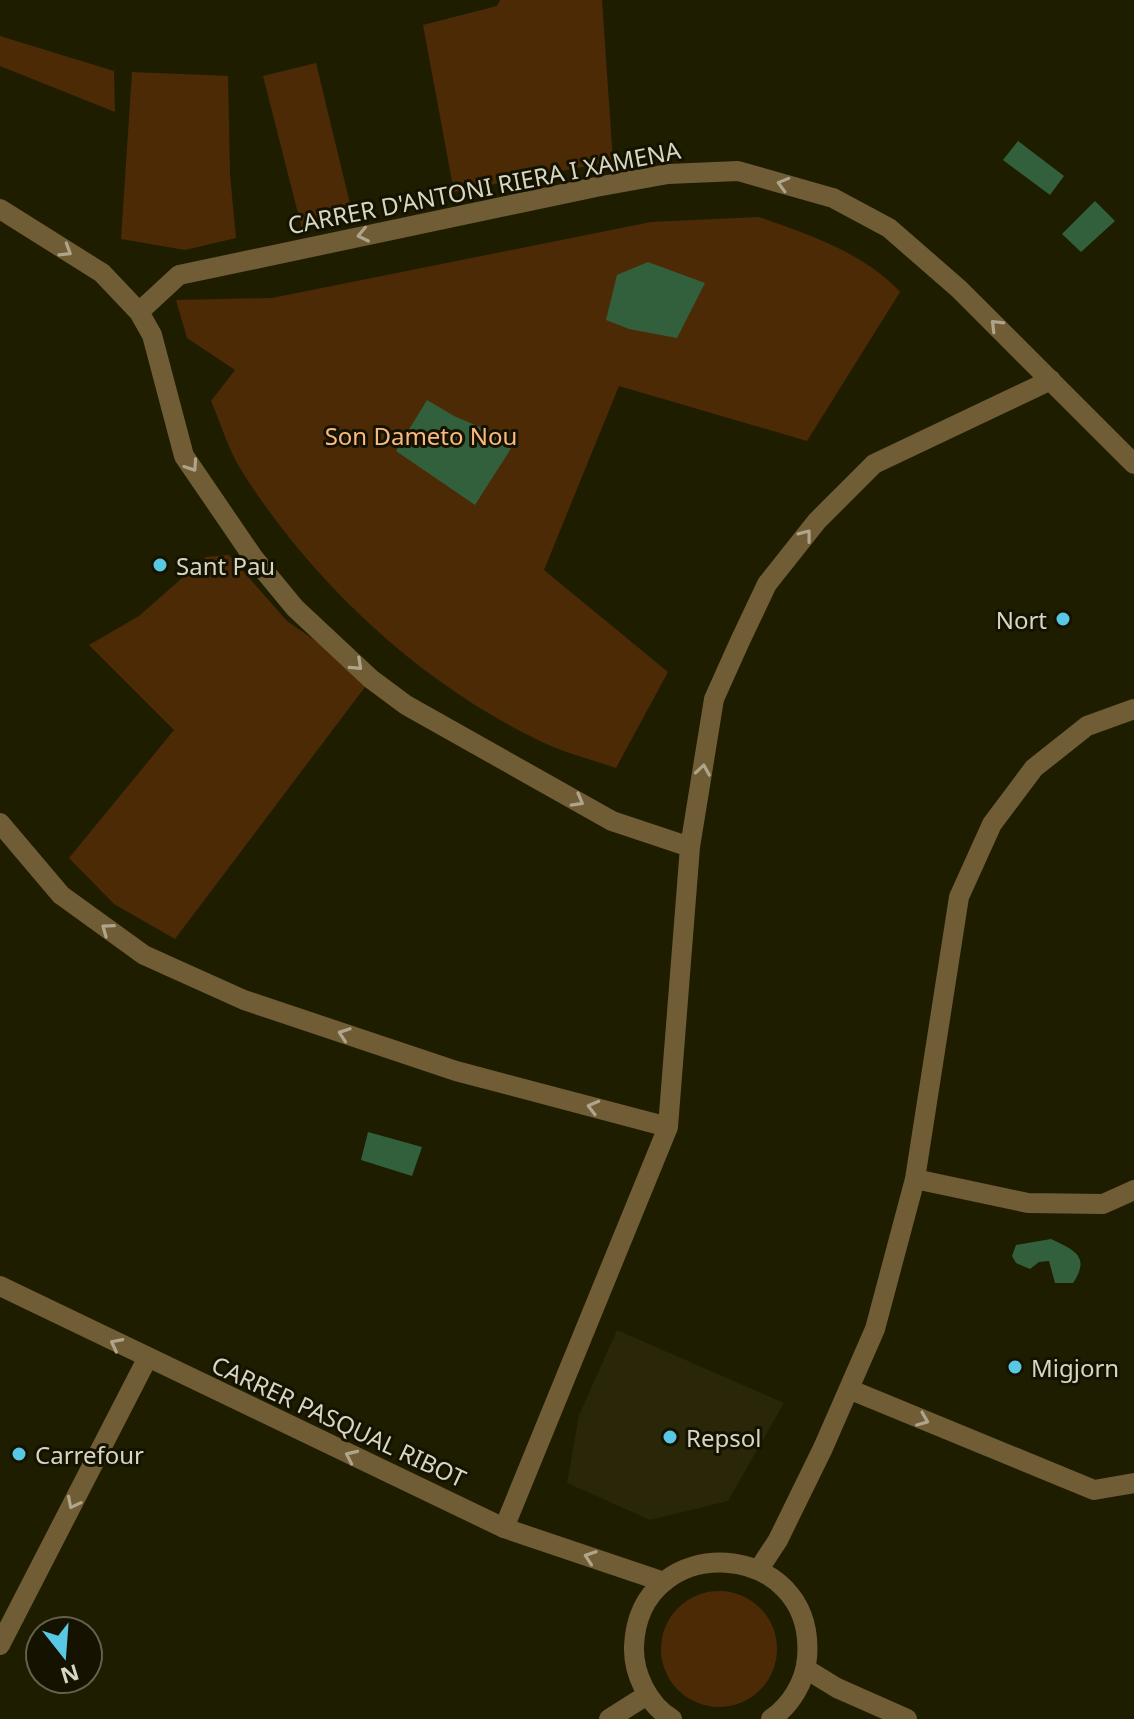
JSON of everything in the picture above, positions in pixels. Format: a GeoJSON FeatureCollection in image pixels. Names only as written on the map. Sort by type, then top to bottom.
{"type":"FeatureCollection","features":[{"type":"Feature","properties":{"kind":"street","name":"CARRER D'ANTONI RIERA I XAMENA"},"geometry":{"type":"LineString","coordinates":[[139,312],[179,275],[639,179],[668,174],[738,171],[833,198],[889,228],[932,263],[1134,464]]}},
{"type":"Feature","properties":{"kind":"street"},"geometry":{"type":"LineString","coordinates":[[0,209],[102,273],[139,312],[152,335],[184,456],[253,557],[295,608],[371,679],[406,705],[612,821],[690,847]]}},
{"type":"Feature","properties":{"kind":"street"},"geometry":{"type":"LineString","coordinates":[[504,1528],[668,1127],[690,847],[714,699],[767,584],[817,521],[874,464],[1051,380]]}},
{"type":"Feature","properties":{"kind":"street"},"geometry":{"type":"LineString","coordinates":[[759,1569],[778,1540],[851,1390],[875,1329],[915,1179],[959,897],[992,824],[1034,768],[1087,726],[1134,709]]}},
{"type":"Feature","properties":{"kind":"street"},"geometry":{"type":"LineString","coordinates":[[0,823],[61,895],[144,955],[244,1000],[456,1071],[668,1127]]}},
{"type":"Feature","properties":{"kind":"street"},"geometry":{"type":"LineString","coordinates":[[915,1179],[1028,1203],[1103,1204],[1134,1190]]}},
{"type":"Feature","properties":{"kind":"street","name":"CARRER PASQUAL RIBOT"},"geometry":{"type":"LineString","coordinates":[[0,1286],[504,1528],[664,1582]]}},
{"type":"Feature","properties":{"kind":"street"},"geometry":{"type":"LineString","coordinates":[[0,1645],[147,1359]]}},
{"type":"Feature","properties":{"kind":"street"},"geometry":{"type":"LineString","coordinates":[[851,1390],[1094,1490],[1134,1483]]}},
{"type":"Feature","properties":{"kind":"street"},"geometry":{"type":"LineString","coordinates":[[672,1719],[647,1695],[637,1672],[634,1648],[637,1624],[647,1601],[664,1582],[685,1569],[710,1562],[735,1562],[759,1569],[784,1587],[800,1611],[808,1640],[806,1669],[794,1696],[771,1719]]}},
{"type":"Feature","properties":{"kind":"street"},"geometry":{"type":"LineString","coordinates":[[806,1669],[837,1688],[907,1719]]}},
{"type":"Feature","properties":{"kind":"street"},"geometry":{"type":"LineString","coordinates":[[609,1719],[647,1695]]}},
{"type":"Feature","properties":{"kind":"shaded area"},"geometry":{"type":"Polygon","coordinates":[[[1018,141],[1064,176],[1050,195],[1003,160],[1018,141]]]}},
{"type":"Feature","properties":{"kind":"shaded area"},"geometry":{"type":"Polygon","coordinates":[[[1095,201],[1115,221],[1081,252],[1062,234],[1095,201]]]}},
{"type":"Feature","properties":{"kind":"shaded area"},"geometry":{"type":"Polygon","coordinates":[[[648,262],[705,283],[677,338],[629,329],[606,320],[617,275],[648,262]]]}},
{"type":"Feature","properties":{"kind":"shaded area"},"geometry":{"type":"Polygon","coordinates":[[[427,400],[454,416],[515,442],[475,505],[396,451],[427,400]]]}},
{"type":"Feature","properties":{"kind":"shaded area"},"geometry":{"type":"Polygon","coordinates":[[[368,1132],[422,1147],[412,1176],[361,1160],[368,1132]]]}},
{"type":"Feature","properties":{"kind":"shaded area"},"geometry":{"type":"Polygon","coordinates":[[[1051,1239],[1073,1251],[1080,1260],[1073,1283],[1055,1283],[1049,1261],[1039,1262],[1030,1269],[1016,1263],[1012,1256],[1016,1245],[1051,1239]]]}},
{"type":"Feature","properties":{"kind":"shaded area","name":"Repsol"},"geometry":{"type":"Polygon","coordinates":[[[617,1330],[784,1403],[728,1501],[650,1520],[567,1483],[579,1415],[617,1330]]]}},
{"type":"Feature","properties":{"kind":"green space"},"geometry":{"type":"Polygon","coordinates":[[[500,0],[602,0],[613,161],[454,192],[423,25],[497,6],[500,0]]]}},
{"type":"Feature","properties":{"kind":"green space"},"geometry":{"type":"Polygon","coordinates":[[[0,36],[114,71],[115,112],[0,66],[0,36]]]}},
{"type":"Feature","properties":{"kind":"green space"},"geometry":{"type":"Polygon","coordinates":[[[316,63],[353,216],[302,229],[263,76],[316,63]]]}},
{"type":"Feature","properties":{"kind":"green space"},"geometry":{"type":"Polygon","coordinates":[[[132,72],[228,76],[230,175],[236,238],[185,250],[121,239],[132,72]]]}},
{"type":"Feature","properties":{"kind":"green space","name":"Son Dameto Nou"},"geometry":{"type":"Polygon","coordinates":[[[759,217],[852,255],[900,292],[807,441],[619,386],[544,570],[668,672],[616,768],[546,744],[493,716],[410,659],[336,590],[271,514],[238,465],[211,401],[235,370],[187,338],[176,300],[272,298],[651,222],[759,217]]]}},
{"type":"Feature","properties":{"kind":"green space"},"geometry":{"type":"Polygon","coordinates":[[[229,555],[287,621],[371,679],[175,939],[114,904],[69,858],[174,730],[89,645],[139,616],[206,557],[229,555]]]}},
{"type":"Feature","properties":{"kind":"green space"},"geometry":{"type":"Polygon","coordinates":[[[719,1591],[741,1595],[760,1608],[773,1627],[777,1649],[773,1671],[760,1690],[741,1703],[719,1707],[697,1703],[678,1690],[665,1671],[661,1649],[665,1627],[678,1608],[697,1595],[719,1591]]]}},
{"type":"Feature","properties":{"kind":"place","name":"Sant Pau"},"geometry":{"type":"Point","coordinates":[160,565]}},
{"type":"Feature","properties":{"kind":"place","name":"Nort"},"geometry":{"type":"Point","coordinates":[1063,619]}},
{"type":"Feature","properties":{"kind":"place","name":"Migjorn"},"geometry":{"type":"Point","coordinates":[1015,1367]}},
{"type":"Feature","properties":{"kind":"place","name":"Repsol"},"geometry":{"type":"Point","coordinates":[670,1437]}},
{"type":"Feature","properties":{"kind":"place","name":"Carrefour"},"geometry":{"type":"Point","coordinates":[19,1454]}}]}
